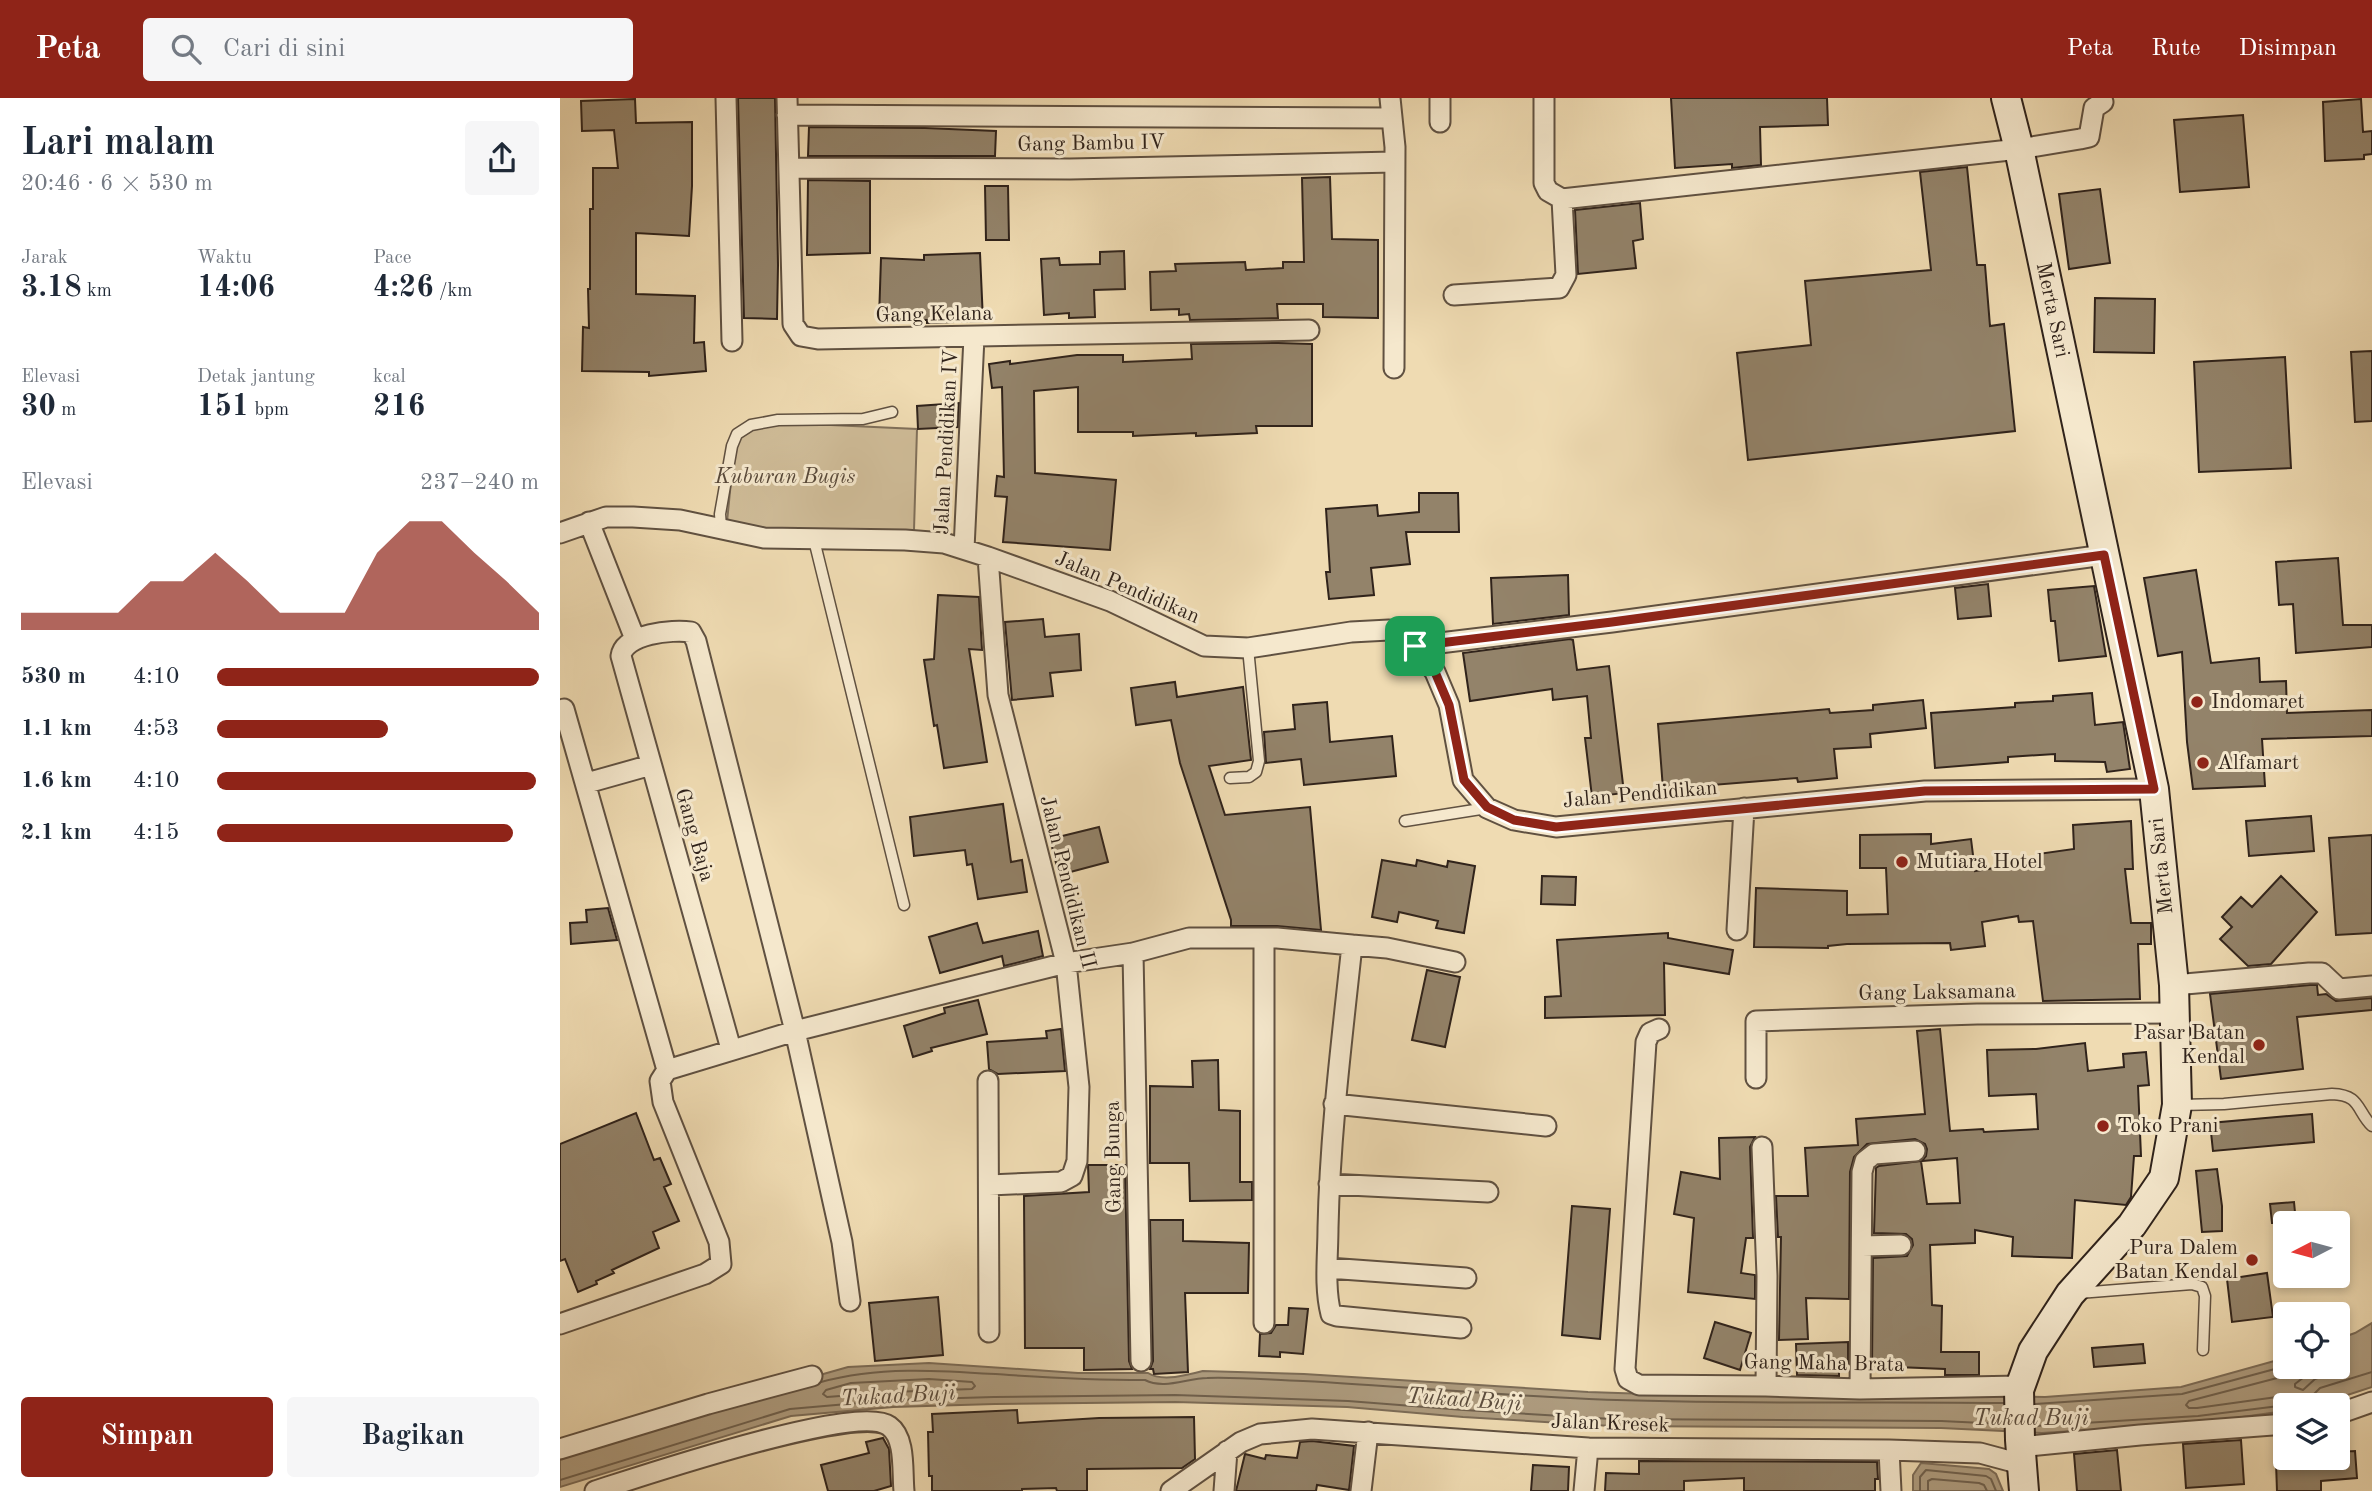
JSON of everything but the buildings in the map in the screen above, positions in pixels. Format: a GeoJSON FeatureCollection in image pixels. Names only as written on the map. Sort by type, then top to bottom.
{"type":"FeatureCollection","features":[{"type":"Feature","properties":{"kind":"street"},"geometry":{"type":"LineString","coordinates":[[726,98],[732,341]]}},
{"type":"Feature","properties":{"kind":"street"},"geometry":{"type":"LineString","coordinates":[[1390,98],[1394,162],[1394,368]]}},
{"type":"Feature","properties":{"kind":"street"},"geometry":{"type":"LineString","coordinates":[[1440,98],[1440,122]]}},
{"type":"Feature","properties":{"kind":"street"},"geometry":{"type":"LineString","coordinates":[[1544,98],[1544,183],[1548,191],[1562,199],[2019,149],[2089,137],[2094,108],[2103,102]]}},
{"type":"Feature","properties":{"kind":"street","name":"Merta Sari"},"geometry":{"type":"LineString","coordinates":[[2006,98],[2154,789],[2174,985],[2177,1105],[2164,1178],[2132,1225],[2070,1294],[2033,1351],[2020,1388]]}},
{"type":"Feature","properties":{"kind":"street"},"geometry":{"type":"LineString","coordinates":[[787,107],[1391,118]]}},
{"type":"Feature","properties":{"kind":"street","name":"Gang Kelana"},"geometry":{"type":"LineString","coordinates":[[787,107],[793,324],[801,336],[818,339],[1309,330]]}},
{"type":"Feature","properties":{"kind":"street","name":"Gang Bambu IV"},"geometry":{"type":"LineString","coordinates":[[789,168],[1070,169],[1394,162]]}},
{"type":"Feature","properties":{"kind":"street"},"geometry":{"type":"LineString","coordinates":[[1454,295],[1559,288],[1566,275],[1562,199]]}},
{"type":"Feature","properties":{"kind":"street","name":"Jalan Pendidikan IV"},"geometry":{"type":"LineString","coordinates":[[964,549],[974,337]]}},
{"type":"Feature","properties":{"kind":"street","name":"Jalan Pendidikan"},"geometry":{"type":"LineString","coordinates":[[560,533],[606,517],[633,517],[680,520],[764,538],[944,543],[1110,601],[1204,646],[1248,648],[1351,632],[1389,630],[1415,646],[1435,672],[1449,705],[1464,780],[1487,807],[1514,820],[1556,827],[1925,791],[2154,789]]}},
{"type":"Feature","properties":{"kind":"street"},"geometry":{"type":"LineString","coordinates":[[589,522],[635,639],[680,631],[691,632],[696,640],[795,1031],[842,1242],[850,1301]]}},
{"type":"Feature","properties":{"kind":"street"},"geometry":{"type":"LineString","coordinates":[[1415,646],[2104,555]]}},
{"type":"Feature","properties":{"kind":"street","name":"Jalan Pendidikan II"},"geometry":{"type":"LineString","coordinates":[[988,557],[998,695],[1066,963],[1080,1087],[1077,1161],[1072,1176],[1061,1182],[989,1185]]}},
{"type":"Feature","properties":{"kind":"street","name":"Gang Baja"},"geometry":{"type":"LineString","coordinates":[[635,639],[626,643],[621,656],[731,1049]]}},
{"type":"Feature","properties":{"kind":"street"},"geometry":{"type":"LineString","coordinates":[[564,709],[667,1070]]}},
{"type":"Feature","properties":{"kind":"street"},"geometry":{"type":"LineString","coordinates":[[587,783],[651,765]]}},
{"type":"Feature","properties":{"kind":"street"},"geometry":{"type":"LineString","coordinates":[[1737,930],[1744,808]]}},
{"type":"Feature","properties":{"kind":"street"},"geometry":{"type":"LineString","coordinates":[[560,1324],[705,1274],[721,1264],[719,1242],[663,1102],[660,1081],[667,1070],[795,1031],[1066,963],[1133,953],[1189,938],[1264,938],[1387,948],[1455,962]]}},
{"type":"Feature","properties":{"kind":"street"},"geometry":{"type":"LineString","coordinates":[[1264,938],[1264,1323]]}},
{"type":"Feature","properties":{"kind":"street"},"geometry":{"type":"LineString","coordinates":[[1352,945],[1329,1184],[1328,1268],[1331,1314],[1336,1317],[1461,1328]]}},
{"type":"Feature","properties":{"kind":"street","name":"Gang Bunga"},"geometry":{"type":"LineString","coordinates":[[1133,953],[1141,1361]]}},
{"type":"Feature","properties":{"kind":"street"},"geometry":{"type":"LineString","coordinates":[[2174,985],[2322,973],[2339,989],[2372,986]]}},
{"type":"Feature","properties":{"kind":"street","name":"Gang Laksamana"},"geometry":{"type":"LineString","coordinates":[[1756,1078],[1756,1021],[1977,1014],[2176,1013]]}},
{"type":"Feature","properties":{"kind":"street","name":"Gang Maha Brata"},"geometry":{"type":"LineString","coordinates":[[1659,1029],[1650,1033],[1646,1042],[1625,1369],[1628,1380],[1639,1385],[1766,1385],[1860,1389],[2020,1388]]}},
{"type":"Feature","properties":{"kind":"street"},"geometry":{"type":"LineString","coordinates":[[988,1081],[989,1332]]}},
{"type":"Feature","properties":{"kind":"street"},"geometry":{"type":"LineString","coordinates":[[1335,1104],[1546,1126]]}},
{"type":"Feature","properties":{"kind":"street"},"geometry":{"type":"LineString","coordinates":[[1762,1147],[1767,1276],[1766,1385]]}},
{"type":"Feature","properties":{"kind":"street"},"geometry":{"type":"LineString","coordinates":[[1860,1389],[1862,1172],[1865,1161],[1874,1154],[1915,1151]]}},
{"type":"Feature","properties":{"kind":"street"},"geometry":{"type":"LineString","coordinates":[[1329,1184],[1488,1192]]}},
{"type":"Feature","properties":{"kind":"street"},"geometry":{"type":"LineString","coordinates":[[1862,1246],[1901,1245]]}},
{"type":"Feature","properties":{"kind":"street"},"geometry":{"type":"LineString","coordinates":[[1328,1268],[1466,1278]]}},
{"type":"Feature","properties":{"kind":"street"},"geometry":{"type":"LineString","coordinates":[[560,1449],[812,1376]]}},
{"type":"Feature","properties":{"kind":"street"},"geometry":{"type":"LineString","coordinates":[[2020,1388],[2021,1461],[2140,1435],[2273,1425]]}},
{"type":"Feature","properties":{"kind":"street"},"geometry":{"type":"LineString","coordinates":[[2350,1410],[2372,1402]]}},
{"type":"Feature","properties":{"kind":"street"},"geometry":{"type":"LineString","coordinates":[[595,1491],[720,1452],[806,1430],[882,1421],[892,1427],[899,1437],[904,1491]]}},
{"type":"Feature","properties":{"kind":"street","name":"Jalan Kresek"},"geometry":{"type":"LineString","coordinates":[[1171,1491],[1241,1442],[1260,1434],[1312,1429],[1588,1448],[1889,1450],[1980,1453],[2021,1461]]}},
{"type":"Feature","properties":{"kind":"street"},"geometry":{"type":"LineString","coordinates":[[1361,1491],[1368,1432]]}},
{"type":"Feature","properties":{"kind":"street"},"geometry":{"type":"LineString","coordinates":[[1584,1491],[1588,1448]]}},
{"type":"Feature","properties":{"kind":"street"},"geometry":{"type":"LineString","coordinates":[[1889,1450],[1891,1491]]}},
{"type":"Feature","properties":{"kind":"street"},"geometry":{"type":"LineString","coordinates":[[1224,1491],[1227,1451]]}},
{"type":"Feature","properties":{"kind":"lane"},"geometry":{"type":"LineString","coordinates":[[721,527],[720,514],[732,446],[737,434],[764,421],[863,419],[892,412]]}},
{"type":"Feature","properties":{"kind":"lane"},"geometry":{"type":"LineString","coordinates":[[814,540],[904,905]]}},
{"type":"Feature","properties":{"kind":"lane"},"geometry":{"type":"LineString","coordinates":[[1230,778],[1249,777],[1256,772],[1259,761],[1248,648]]}},
{"type":"Feature","properties":{"kind":"lane"},"geometry":{"type":"LineString","coordinates":[[1405,821],[1487,807]]}},
{"type":"Feature","properties":{"kind":"lane"},"geometry":{"type":"LineString","coordinates":[[2177,1105],[2347,1095],[2361,1107],[2366,1121],[2372,1126]]}},
{"type":"Feature","properties":{"kind":"lane"},"geometry":{"type":"LineString","coordinates":[[2070,1294],[2192,1284],[2202,1287],[2205,1296],[2203,1350]]}},
{"type":"Feature","properties":{"kind":"green space","name":"Kuburan Bugis"},"geometry":{"type":"Polygon","coordinates":[[[766,422],[917,429],[914,530],[773,531],[727,522],[735,441],[766,422]]]}},
{"type":"Feature","properties":{"kind":"water","name":"Tukad Buji"},"geometry":{"type":"Polygon","coordinates":[[[2372,1323],[2372,1387],[2350,1394],[2273,1393],[2273,1413],[2199,1423],[2042,1433],[1941,1428],[1611,1426],[1347,1407],[1175,1402],[893,1407],[791,1416],[560,1487],[560,1452],[848,1367],[929,1363],[1078,1373],[1148,1373],[1160,1377],[1183,1376],[1203,1371],[1304,1374],[1588,1392],[1708,1396],[1861,1394],[2045,1397],[2181,1387],[2273,1361],[2273,1379],[2350,1379],[2350,1335],[2372,1323]]]}},
{"type":"Feature","properties":{"kind":"water"},"geometry":{"type":"Polygon","coordinates":[[[1921,1463],[1989,1469],[1996,1474],[2003,1491],[1913,1491],[1913,1475],[1921,1463]]]}},
{"type":"Feature","properties":{"kind":"place","name":"Indomaret"},"geometry":{"type":"Point","coordinates":[2197,702]}},
{"type":"Feature","properties":{"kind":"place","name":"Alfamart"},"geometry":{"type":"Point","coordinates":[2203,763]}},
{"type":"Feature","properties":{"kind":"place","name":"Mutiara Hotel"},"geometry":{"type":"Point","coordinates":[1902,862]}},
{"type":"Feature","properties":{"kind":"place","name":"Pasar Batan Kendal"},"geometry":{"type":"Point","coordinates":[2259,1045]}},
{"type":"Feature","properties":{"kind":"place","name":"Toko Prani"},"geometry":{"type":"Point","coordinates":[2103,1126]}},
{"type":"Feature","properties":{"kind":"place","name":"Pura Dalem Batan Kendal"},"geometry":{"type":"Point","coordinates":[2252,1260]}},
{"type":"Feature","properties":{"kind":"route"},"geometry":{"type":"LineString","coordinates":[[2104,555],[2154,789],[1925,791],[1556,827],[1514,820],[1487,807],[1464,780],[1449,705],[1435,672],[1415,646],[2104,555]]}}]}
